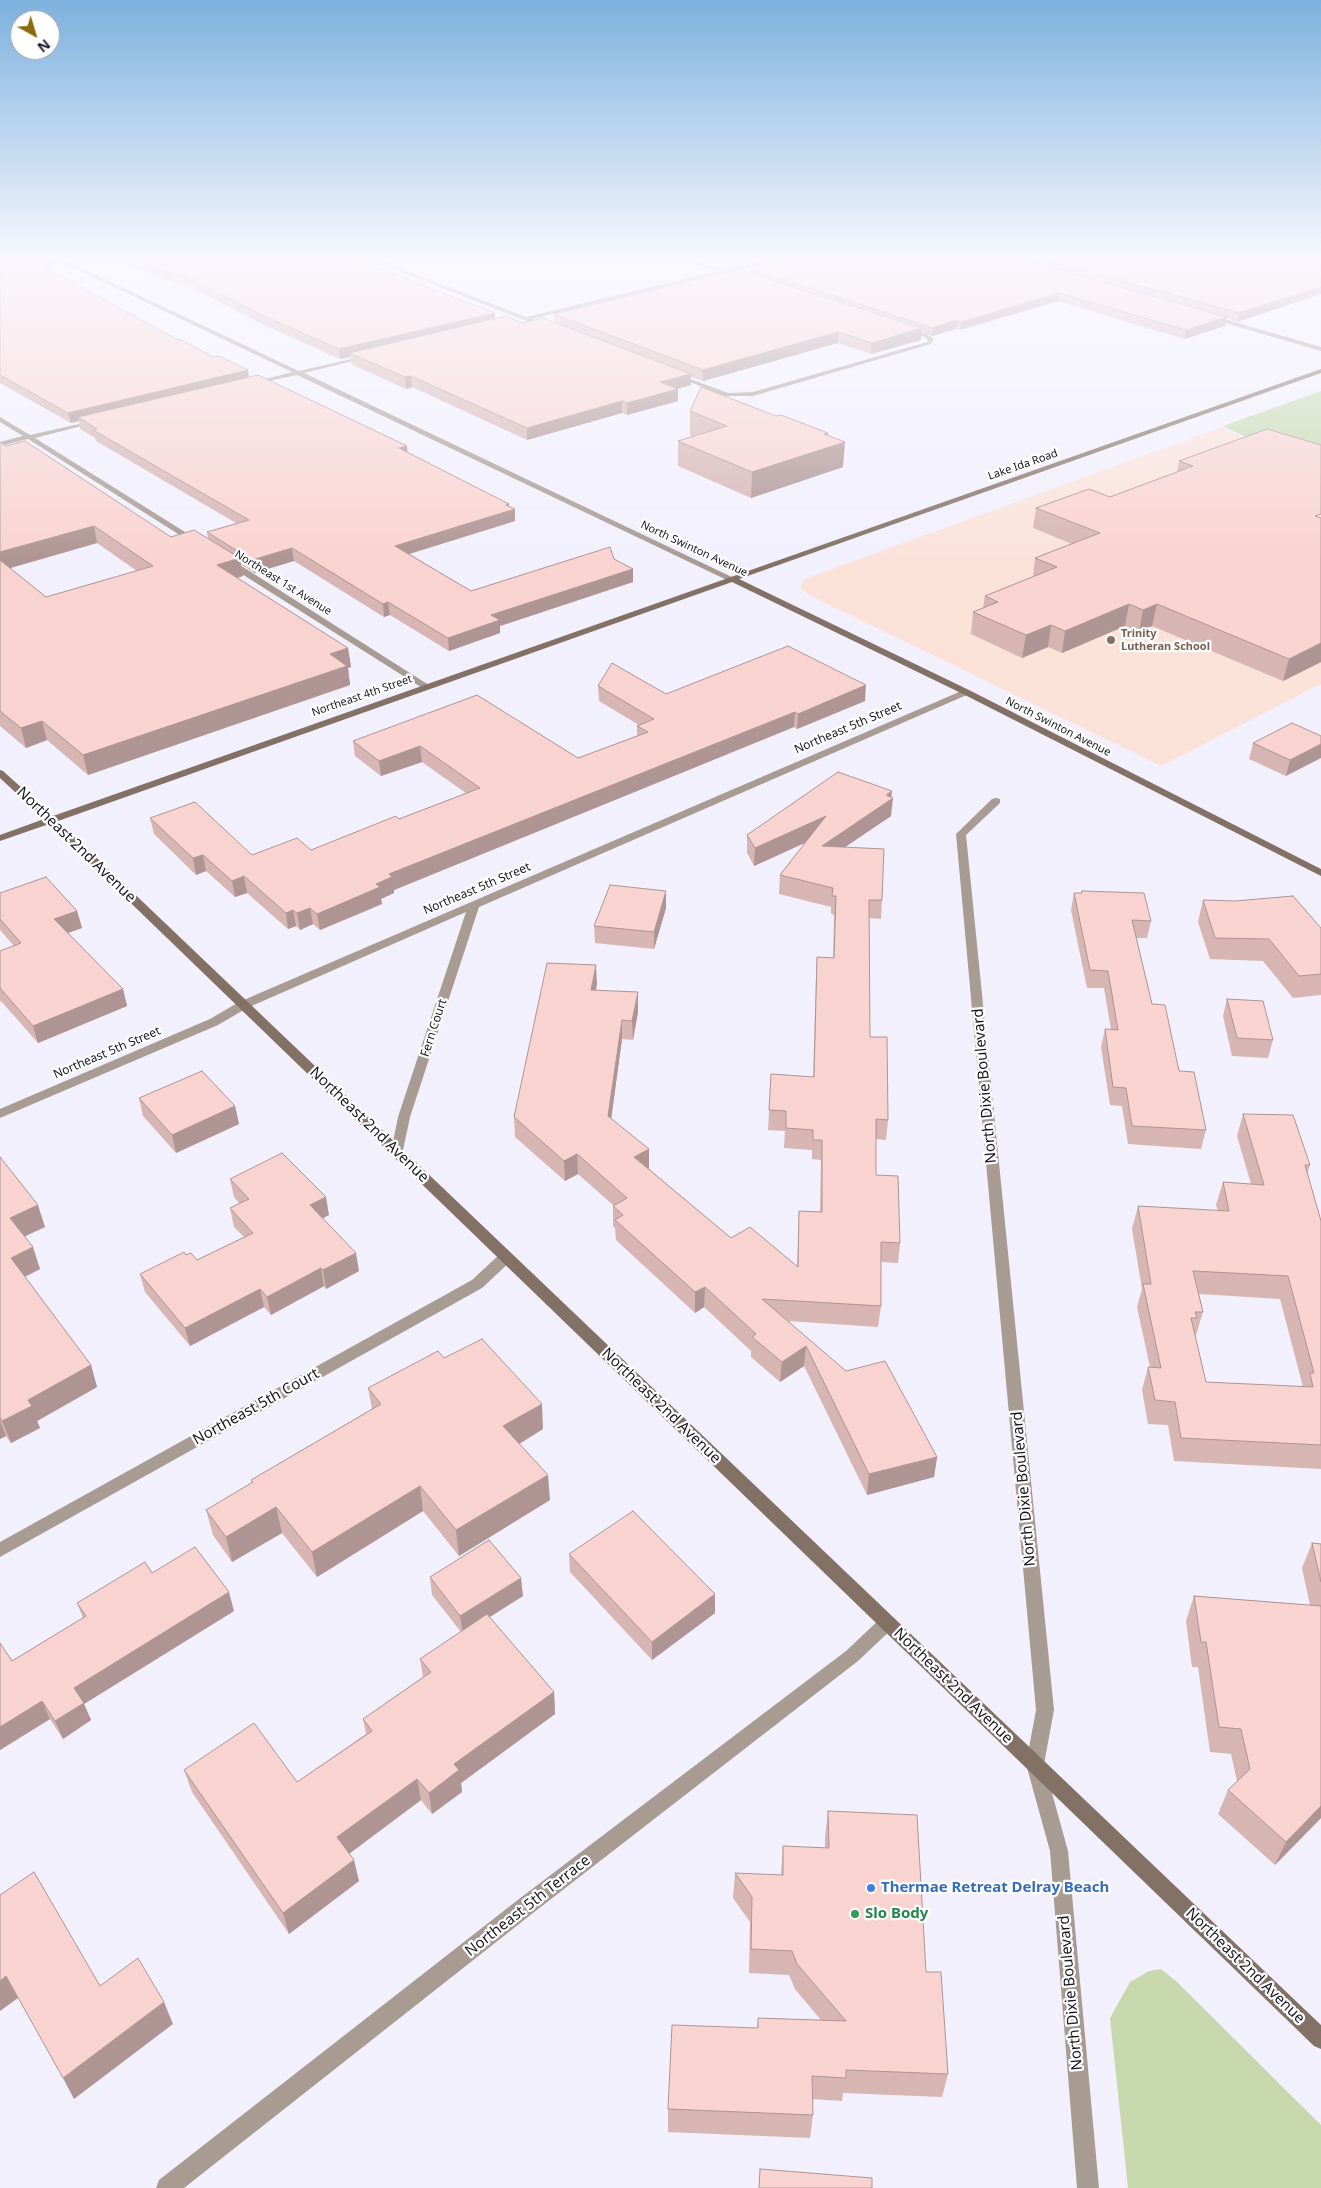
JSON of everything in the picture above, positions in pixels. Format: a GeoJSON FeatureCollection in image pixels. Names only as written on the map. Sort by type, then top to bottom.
{"type":"FeatureCollection","features":[{"type":"Feature","properties":{"kind":"street","name":"North Swinton Avenue"},"geometry":{"type":"LineString","coordinates":[[266,358],[966,692],[1321,873]]}},
{"type":"Feature","properties":{"kind":"street"},"geometry":{"type":"LineString","coordinates":[[248,385],[359,358]]}},
{"type":"Feature","properties":{"kind":"street"},"geometry":{"type":"LineString","coordinates":[[664,371],[727,394],[753,394],[877,358]]}},
{"type":"Feature","properties":{"kind":"street","name":"Lake Ida Road"},"geometry":{"type":"LineString","coordinates":[[732,579],[1321,371]]}},
{"type":"Feature","properties":{"kind":"street"},"geometry":{"type":"LineString","coordinates":[[0,419],[206,548]]}},
{"type":"Feature","properties":{"kind":"street"},"geometry":{"type":"LineString","coordinates":[[0,444],[106,419]]}},
{"type":"Feature","properties":{"kind":"street","name":"Northeast 1st Avenue"},"geometry":{"type":"LineString","coordinates":[[222,558],[427,687]]}},
{"type":"Feature","properties":{"kind":"street","name":"Northeast 4th Street"},"geometry":{"type":"LineString","coordinates":[[0,838],[732,579]]}},
{"type":"Feature","properties":{"kind":"street","name":"Northeast 5th Street"},"geometry":{"type":"LineString","coordinates":[[0,1114],[214,1022],[243,1005],[966,692]]}},
{"type":"Feature","properties":{"kind":"street","name":"Northeast 2nd Avenue"},"geometry":{"type":"LineString","coordinates":[[0,773],[1321,2039]]}},
{"type":"Feature","properties":{"kind":"street","name":"North Dixie Boulevard"},"geometry":{"type":"LineString","coordinates":[[996,801],[961,834],[1045,1710],[1035,1764],[1059,1852],[1088,2188]]}},
{"type":"Feature","properties":{"kind":"street","name":"Fern Court"},"geometry":{"type":"LineString","coordinates":[[397,1152],[404,1117],[474,905]]}},
{"type":"Feature","properties":{"kind":"street","name":"Northeast 5th Court"},"geometry":{"type":"LineString","coordinates":[[0,1550],[477,1284],[506,1257]]}},
{"type":"Feature","properties":{"kind":"street","name":"Northeast 5th Terrace"},"geometry":{"type":"LineString","coordinates":[[167,2188],[526,1906],[852,1656],[887,1623]]}},
{"type":"Feature","properties":{"kind":"shaded area","name":"Trinity Lutheran School"},"geometry":{"type":"Polygon","coordinates":[[[1222,427],[1238,435],[1321,462],[1321,684],[1161,766],[811,596],[800,588],[803,580],[810,577],[1222,427]]]}},
{"type":"Feature","properties":{"kind":"green space"},"geometry":{"type":"Polygon","coordinates":[[[1321,391],[1321,461],[1239,434],[1223,426],[1321,391]]]}},
{"type":"Feature","properties":{"kind":"green space"},"geometry":{"type":"Polygon","coordinates":[[[1161,1969],[1177,1982],[1321,2125],[1321,2188],[1128,2188],[1110,2018],[1130,1982],[1149,1971],[1161,1969]]]}},
{"type":"Feature","properties":{"kind":"building"},"geometry":{"type":"Polygon","coordinates":[[[0,358],[223,358],[248,370],[68,413],[0,375],[0,358]]]}},
{"type":"Feature","properties":{"kind":"building"},"geometry":{"type":"Polygon","coordinates":[[[361,358],[649,358],[691,374],[660,382],[678,389],[627,403],[622,401],[527,428],[411,376],[405,377],[361,358]]]}},
{"type":"Feature","properties":{"kind":"building"},"geometry":{"type":"Polygon","coordinates":[[[671,358],[745,358],[703,370],[671,358]]]}},
{"type":"Feature","properties":{"kind":"building"},"geometry":{"type":"Polygon","coordinates":[[[258,375],[407,446],[399,448],[509,504],[506,505],[515,509],[395,546],[471,591],[610,547],[614,559],[633,569],[491,615],[500,620],[448,638],[388,602],[383,604],[292,548],[252,560],[207,532],[249,520],[93,430],[97,429],[78,417],[258,375]]]}},
{"type":"Feature","properties":{"kind":"building"},"geometry":{"type":"Polygon","coordinates":[[[701,387],[776,416],[781,415],[828,433],[824,434],[845,442],[752,472],[678,441],[727,426],[690,411],[701,387]]]}},
{"type":"Feature","properties":{"kind":"building"},"geometry":{"type":"Polygon","coordinates":[[[1267,429],[1321,445],[1321,514],[1315,516],[1321,518],[1321,643],[1289,659],[1157,604],[1143,610],[1129,604],[1065,631],[1051,625],[1026,635],[973,612],[998,602],[985,596],[1057,567],[1035,558],[1100,533],[1036,508],[1089,489],[1110,497],[1193,466],[1179,461],[1267,429]]]}},
{"type":"Feature","properties":{"kind":"building"},"geometry":{"type":"Polygon","coordinates":[[[25,441],[171,537],[194,530],[240,558],[217,565],[348,648],[330,654],[347,666],[83,755],[42,721],[21,728],[0,711],[0,560],[46,597],[153,566],[94,526],[0,552],[0,442],[6,446],[25,441]]]}},
{"type":"Feature","properties":{"kind":"building"},"geometry":{"type":"Polygon","coordinates":[[[788,646],[866,685],[798,714],[795,712],[389,874],[392,877],[376,884],[380,887],[317,914],[310,908],[297,913],[293,910],[286,913],[244,876],[232,881],[203,855],[193,858],[150,818],[195,802],[252,855],[297,838],[311,850],[396,816],[399,819],[480,788],[420,746],[379,761],[353,741],[477,695],[578,758],[648,732],[637,726],[654,719],[598,686],[612,663],[666,694],[788,646]]]}},
{"type":"Feature","properties":{"kind":"building"},"geometry":{"type":"Polygon","coordinates":[[[1292,723],[1321,736],[1321,744],[1290,760],[1253,743],[1292,723]]]}},
{"type":"Feature","properties":{"kind":"building"},"geometry":{"type":"Polygon","coordinates":[[[838,772],[892,791],[886,795],[893,798],[822,846],[884,849],[882,900],[869,900],[870,1037],[887,1037],[888,1120],[876,1119],[876,1175],[898,1176],[900,1243],[881,1242],[881,1306],[762,1299],[846,1371],[885,1361],[937,1457],[869,1474],[806,1346],[782,1362],[752,1337],[756,1334],[705,1287],[695,1292],[615,1220],[623,1215],[613,1206],[627,1198],[577,1154],[564,1161],[514,1117],[547,963],[596,965],[591,990],[638,992],[632,1021],[622,1020],[608,1116],[649,1149],[634,1157],[731,1238],[750,1227],[798,1267],[799,1211],[822,1212],[822,1140],[813,1140],[813,1130],[786,1128],[786,1111],[769,1110],[771,1074],[814,1077],[817,957],[834,958],[836,896],[832,896],[833,888],[780,875],[826,816],[755,848],[747,835],[838,772]]]}},
{"type":"Feature","properties":{"kind":"building"},"geometry":{"type":"Polygon","coordinates":[[[46,877],[77,911],[54,919],[123,989],[33,1026],[0,988],[0,951],[21,943],[0,919],[0,893],[46,877]]]}},
{"type":"Feature","properties":{"kind":"building"},"geometry":{"type":"Polygon","coordinates":[[[610,885],[666,891],[654,932],[594,926],[610,885]]]}},
{"type":"Feature","properties":{"kind":"building"},"geometry":{"type":"Polygon","coordinates":[[[1082,891],[1144,893],[1151,921],[1132,920],[1152,1004],[1165,1005],[1179,1071],[1194,1072],[1206,1130],[1132,1126],[1126,1088],[1113,1087],[1105,1029],[1118,1030],[1108,971],[1090,970],[1074,893],[1082,893],[1082,891]]]}},
{"type":"Feature","properties":{"kind":"building"},"geometry":{"type":"Polygon","coordinates":[[[1293,896],[1321,928],[1321,974],[1299,976],[1269,939],[1215,938],[1203,900],[1235,901],[1293,896]]]}},
{"type":"Feature","properties":{"kind":"building"},"geometry":{"type":"Polygon","coordinates":[[[1227,999],[1263,1001],[1273,1040],[1237,1038],[1227,999]]]}},
{"type":"Feature","properties":{"kind":"building"},"geometry":{"type":"Polygon","coordinates":[[[202,1071],[235,1106],[172,1135],[139,1098],[202,1071]]]}},
{"type":"Feature","properties":{"kind":"building"},"geometry":{"type":"Polygon","coordinates":[[[1243,1114],[1293,1115],[1310,1165],[1305,1165],[1321,1221],[1321,1445],[1181,1438],[1175,1402],[1155,1400],[1148,1367],[1161,1368],[1143,1284],[1151,1284],[1138,1206],[1229,1211],[1223,1182],[1264,1185],[1243,1114]],[[1193,1271],[1203,1312],[1195,1312],[1197,1318],[1191,1318],[1206,1382],[1313,1387],[1310,1373],[1314,1373],[1288,1276],[1193,1271]]]}},
{"type":"Feature","properties":{"kind":"building"},"geometry":{"type":"Polygon","coordinates":[[[282,1153],[326,1197],[310,1205],[356,1253],[323,1270],[321,1268],[267,1297],[260,1289],[185,1328],[140,1274],[184,1252],[186,1255],[191,1253],[197,1260],[253,1233],[230,1208],[249,1199],[230,1179],[282,1153]]]}},
{"type":"Feature","properties":{"kind":"building"},"geometry":{"type":"Polygon","coordinates":[[[0,1157],[38,1205],[10,1218],[33,1247],[11,1258],[91,1365],[28,1400],[32,1406],[2,1421],[0,1417],[0,1157]]]}},
{"type":"Feature","properties":{"kind":"building"},"geometry":{"type":"Polygon","coordinates":[[[482,1339],[542,1404],[503,1426],[548,1475],[456,1530],[420,1486],[312,1552],[276,1507],[226,1537],[206,1510],[253,1482],[251,1480],[381,1404],[368,1388],[438,1351],[444,1358],[482,1339]]]}},
{"type":"Feature","properties":{"kind":"building"},"geometry":{"type":"Polygon","coordinates":[[[633,1511],[715,1594],[652,1642],[569,1554],[633,1511]]]}},
{"type":"Feature","properties":{"kind":"building"},"geometry":{"type":"Polygon","coordinates":[[[489,1540],[521,1578],[460,1616],[430,1577],[489,1540]]]}},
{"type":"Feature","properties":{"kind":"building"},"geometry":{"type":"Polygon","coordinates":[[[1312,1543],[1321,1544],[1321,1582],[1312,1543]]]}},
{"type":"Feature","properties":{"kind":"building"},"geometry":{"type":"Polygon","coordinates":[[[195,1547],[229,1592],[74,1688],[84,1703],[55,1721],[42,1701],[0,1727],[0,1643],[12,1661],[86,1616],[77,1603],[145,1562],[152,1573],[195,1547]]]}},
{"type":"Feature","properties":{"kind":"building"},"geometry":{"type":"Polygon","coordinates":[[[1194,1596],[1321,1606],[1321,1806],[1286,1842],[1228,1790],[1250,1769],[1241,1729],[1219,1727],[1206,1642],[1201,1642],[1194,1596]]]}},
{"type":"Feature","properties":{"kind":"building"},"geometry":{"type":"Polygon","coordinates":[[[487,1614],[554,1692],[454,1764],[459,1770],[429,1793],[417,1779],[337,1837],[354,1860],[283,1913],[184,1770],[254,1723],[297,1782],[372,1731],[363,1719],[431,1672],[420,1659],[487,1614]]]}},
{"type":"Feature","properties":{"kind":"building"},"geometry":{"type":"Polygon","coordinates":[[[828,1811],[917,1815],[926,1972],[941,1972],[948,2074],[846,2070],[846,2078],[812,2076],[813,2115],[668,2109],[672,2025],[758,2028],[758,2018],[846,2021],[797,1964],[792,1951],[751,1949],[752,1897],[735,1873],[783,1875],[783,1846],[829,1848],[828,1811]]]}},
{"type":"Feature","properties":{"kind":"building"},"geometry":{"type":"Polygon","coordinates":[[[34,1872],[100,1986],[138,1958],[164,2002],[63,2078],[6,1976],[0,1981],[0,1895],[34,1872]]]}},
{"type":"Feature","properties":{"kind":"building"},"geometry":{"type":"Polygon","coordinates":[[[760,2169],[872,2178],[872,2188],[759,2188],[760,2169]]]}},
{"type":"Feature","properties":{"kind":"place","name":"Trinity Lutheran School"},"geometry":{"type":"Point","coordinates":[1111,640]}},
{"type":"Feature","properties":{"kind":"place","name":"Thermae Retreat Delray Beach"},"geometry":{"type":"Point","coordinates":[871,1888]}},
{"type":"Feature","properties":{"kind":"place","name":"Slo Body"},"geometry":{"type":"Point","coordinates":[855,1914]}}]}
